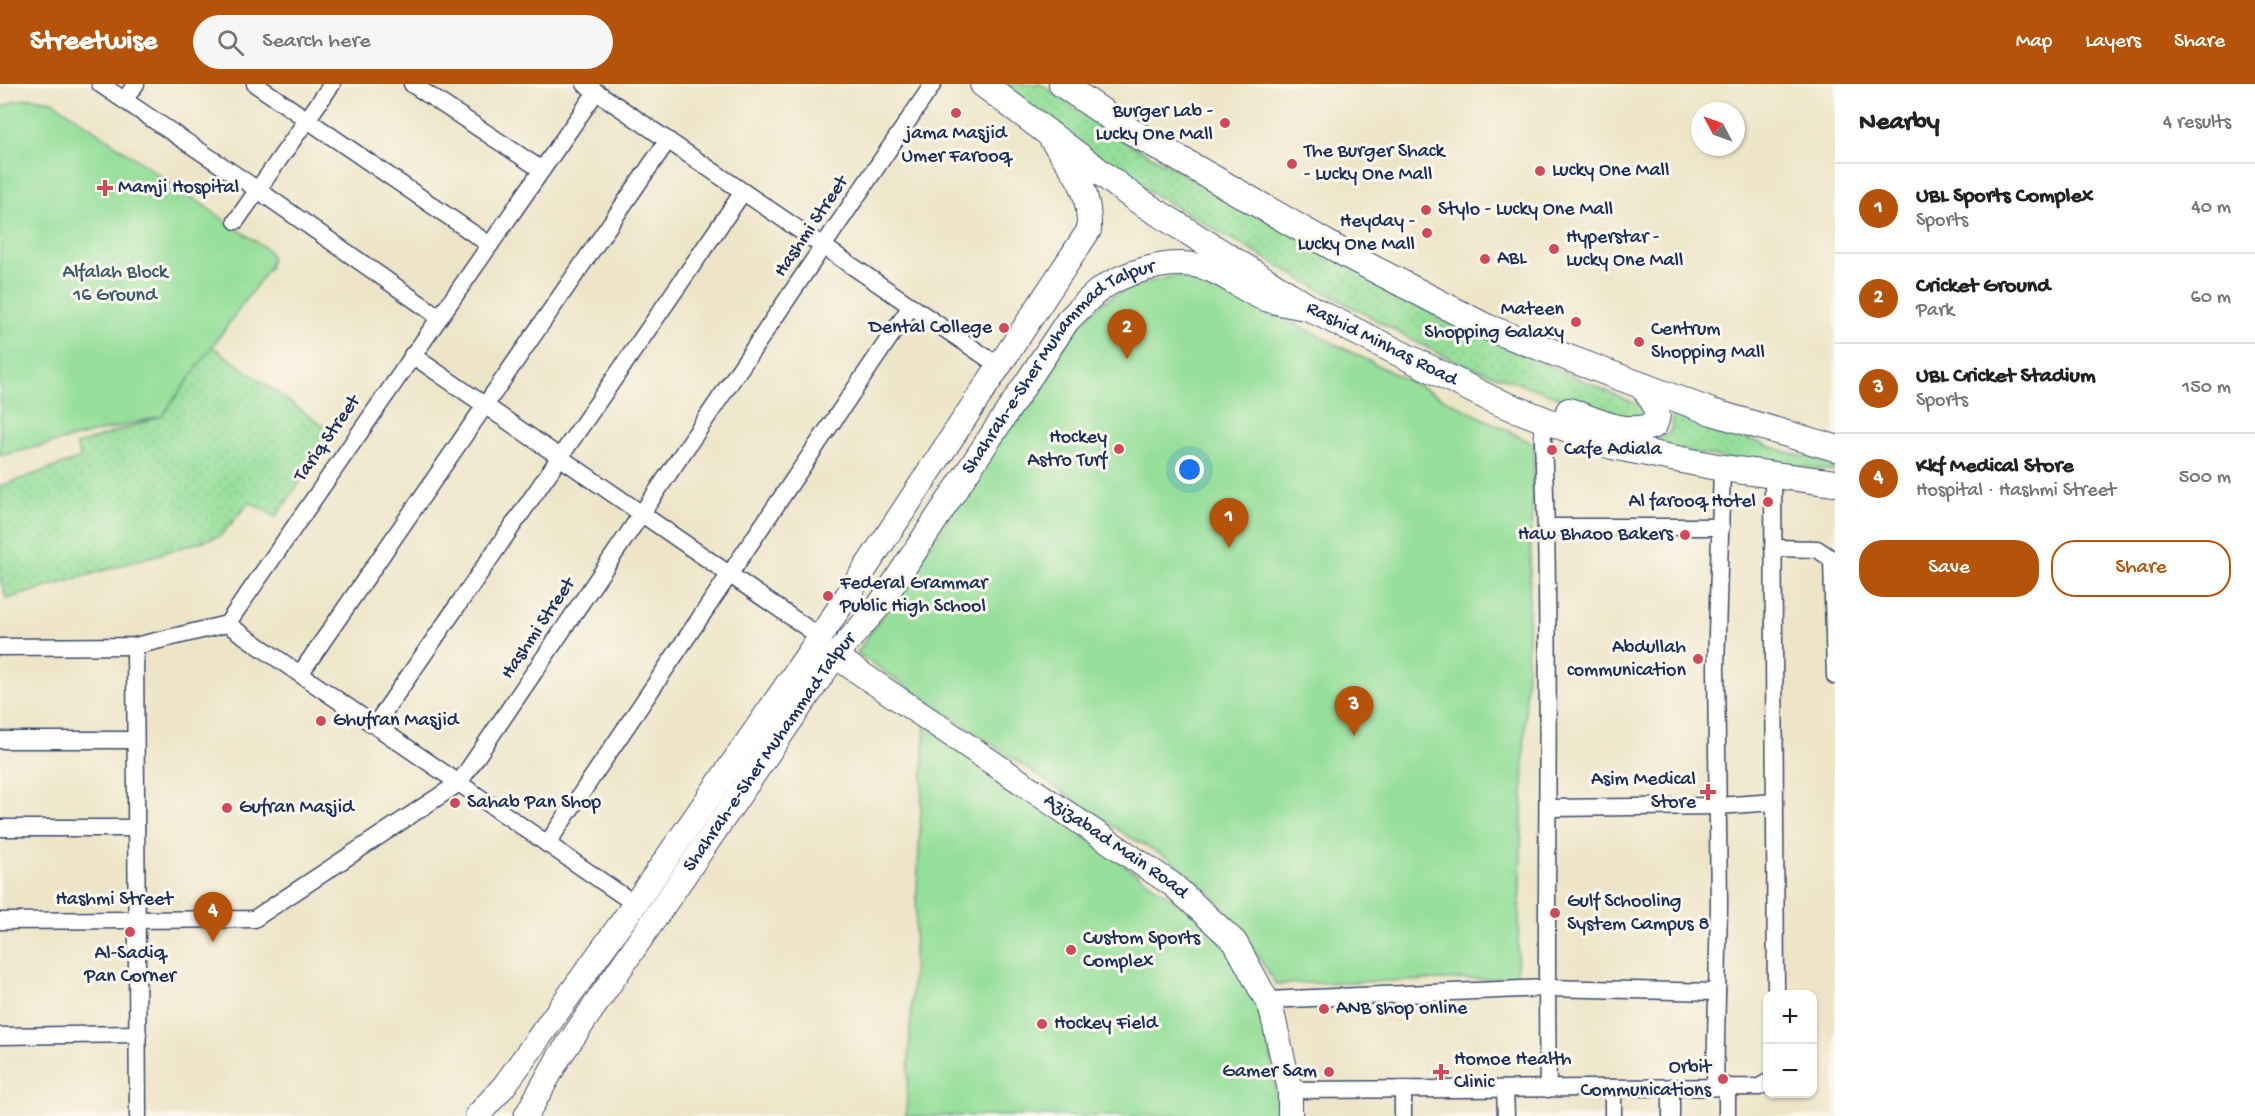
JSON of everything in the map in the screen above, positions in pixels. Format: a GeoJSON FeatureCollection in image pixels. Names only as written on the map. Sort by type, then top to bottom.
{"type":"FeatureCollection","features":[{"type":"Feature","properties":{"kind":"main road","name":"Rashid Minhas Road"},"geometry":{"type":"LineString","coordinates":[[982,84],[1136,199],[1313,310],[1493,400],[1612,446],[1722,468],[1835,483]]}},
{"type":"Feature","properties":{"kind":"main road"},"geometry":{"type":"LineString","coordinates":[[1062,84],[1129,130],[1347,255],[1486,327],[1712,412],[1835,448]]}},
{"type":"Feature","properties":{"kind":"main road","name":"Shahrah-e-Sher Muhammad Talpur"},"geometry":{"type":"LineString","coordinates":[[477,1116],[504,1086],[635,904],[820,637],[1089,230],[1090,207],[1084,186],[1047,133]]}},
{"type":"Feature","properties":{"kind":"main road","name":"Shahrah-e-Sher Muhammad Talpur"},"geometry":{"type":"LineString","coordinates":[[526,1116],[558,1059],[836,656],[878,606],[1068,320],[1098,291],[1126,277],[1155,267],[1178,265],[1199,266],[1232,280],[1262,298],[1313,310]]}},
{"type":"Feature","properties":{"kind":"main road"},"geometry":{"type":"LineString","coordinates":[[1462,385],[1509,390],[1621,430],[1642,430],[1654,425],[1658,416],[1656,406],[1643,386]]}},
{"type":"Feature","properties":{"kind":"main road","name":"Azizabad Main Road"},"geometry":{"type":"LineString","coordinates":[[836,656],[1173,885],[1235,942],[1271,1008],[1290,1090],[1290,1116]]}},
{"type":"Feature","properties":{"kind":"street"},"geometry":{"type":"LineString","coordinates":[[100,84],[258,190],[439,317]]}},
{"type":"Feature","properties":{"kind":"street"},"geometry":{"type":"LineString","coordinates":[[124,100],[136,84]]}},
{"type":"Feature","properties":{"kind":"street"},"geometry":{"type":"LineString","coordinates":[[255,84],[490,245]]}},
{"type":"Feature","properties":{"kind":"street"},"geometry":{"type":"LineString","coordinates":[[236,221],[332,84]]}},
{"type":"Feature","properties":{"kind":"street"},"geometry":{"type":"LineString","coordinates":[[412,84],[542,170]]}},
{"type":"Feature","properties":{"kind":"street","name":"Hashmi Street"},"geometry":{"type":"LineString","coordinates":[[0,921],[254,919],[459,783],[933,84]]}},
{"type":"Feature","properties":{"kind":"street"},"geometry":{"type":"LineString","coordinates":[[590,88],[999,366]]}},
{"type":"Feature","properties":{"kind":"street","name":"Tariq Street"},"geometry":{"type":"LineString","coordinates":[[227,624],[411,355],[542,170],[590,88]]}},
{"type":"Feature","properties":{"kind":"street"},"geometry":{"type":"LineString","coordinates":[[300,674],[668,140]]}},
{"type":"Feature","properties":{"kind":"street"},"geometry":{"type":"LineString","coordinates":[[375,725],[743,192]]}},
{"type":"Feature","properties":{"kind":"street"},"geometry":{"type":"LineString","coordinates":[[547,844],[911,306]]}},
{"type":"Feature","properties":{"kind":"street"},"geometry":{"type":"LineString","coordinates":[[411,355],[820,637]]}},
{"type":"Feature","properties":{"kind":"street"},"geometry":{"type":"LineString","coordinates":[[1542,420],[1548,527],[1549,808],[1546,988],[1548,1089]]}},
{"type":"Feature","properties":{"kind":"street"},"geometry":{"type":"LineString","coordinates":[[1722,468],[1716,668],[1717,993],[1721,1086],[1727,1116]]}},
{"type":"Feature","properties":{"kind":"street"},"geometry":{"type":"LineString","coordinates":[[1773,475],[1776,990]]}},
{"type":"Feature","properties":{"kind":"street"},"geometry":{"type":"LineString","coordinates":[[1548,527],[1721,527]]}},
{"type":"Feature","properties":{"kind":"street"},"geometry":{"type":"LineString","coordinates":[[1773,548],[1817,549],[1832,559],[1835,676]]}},
{"type":"Feature","properties":{"kind":"street"},"geometry":{"type":"LineString","coordinates":[[0,647],[135,646],[227,624],[635,904]]}},
{"type":"Feature","properties":{"kind":"street"},"geometry":{"type":"LineString","coordinates":[[135,646],[138,1116]]}},
{"type":"Feature","properties":{"kind":"street"},"geometry":{"type":"LineString","coordinates":[[0,740],[135,740]]}},
{"type":"Feature","properties":{"kind":"street"},"geometry":{"type":"LineString","coordinates":[[1549,808],[1718,806],[1775,802]]}},
{"type":"Feature","properties":{"kind":"street"},"geometry":{"type":"LineString","coordinates":[[0,828],[136,828]]}},
{"type":"Feature","properties":{"kind":"street"},"geometry":{"type":"LineString","coordinates":[[1267,1000],[1546,988],[1717,993]]}},
{"type":"Feature","properties":{"kind":"street"},"geometry":{"type":"LineString","coordinates":[[0,1036],[138,1034]]}},
{"type":"Feature","properties":{"kind":"street"},"geometry":{"type":"LineString","coordinates":[[1290,1090],[1759,1087],[1763,1084]]}},
{"type":"Feature","properties":{"kind":"street"},"geometry":{"type":"LineString","coordinates":[[1671,1087],[1671,1116]]}},
{"type":"Feature","properties":{"kind":"street"},"geometry":{"type":"LineString","coordinates":[[1613,1088],[1613,1116]]}},
{"type":"Feature","properties":{"kind":"street"},"geometry":{"type":"LineString","coordinates":[[1505,1089],[1506,1116]]}},
{"type":"Feature","properties":{"kind":"street"},"geometry":{"type":"LineString","coordinates":[[1403,1090],[1403,1116]]}},
{"type":"Feature","properties":{"kind":"green space"},"geometry":{"type":"Polygon","coordinates":[[[999,84],[1041,84],[1107,131],[1195,181],[1513,350],[1639,405],[1645,413],[1644,419],[1633,423],[1457,362],[1416,342],[1122,176],[999,84]]]}},
{"type":"Feature","properties":{"kind":"green space","name":"Alfalah Block 16 Ground"},"geometry":{"type":"Polygon","coordinates":[[[32,98],[52,101],[268,250],[272,258],[269,268],[162,416],[0,456],[0,108],[15,101],[32,98]]]}},
{"type":"Feature","properties":{"kind":"green space"},"geometry":{"type":"Polygon","coordinates":[[[1181,275],[1198,276],[1238,295],[1534,444],[1517,978],[1276,984],[1236,922],[1212,895],[1170,859],[1128,836],[857,653],[1069,339],[1084,321],[1103,302],[1123,291],[1181,275]]]}},
{"type":"Feature","properties":{"kind":"green space"},"geometry":{"type":"Polygon","coordinates":[[[212,346],[333,433],[276,517],[250,502],[220,536],[7,599],[0,579],[0,486],[81,458],[76,445],[162,416],[212,346]]]}},
{"type":"Feature","properties":{"kind":"green space"},"geometry":{"type":"Polygon","coordinates":[[[1668,403],[1771,447],[1835,463],[1835,471],[1724,458],[1643,443],[1660,438],[1670,431],[1673,421],[1668,403]]]}},
{"type":"Feature","properties":{"kind":"green space","name":"Custom Sports Complex"},"geometry":{"type":"Polygon","coordinates":[[[925,725],[1201,919],[1253,981],[1270,1046],[1278,1116],[906,1116],[925,725]]]}},
{"type":"Feature","properties":{"kind":"place","name":"jama Masjid Umer Farooq"},"geometry":{"type":"Point","coordinates":[956,113]}},
{"type":"Feature","properties":{"kind":"place","name":"Burger Lab - Lucky One Mall"},"geometry":{"type":"Point","coordinates":[1225,123]}},
{"type":"Feature","properties":{"kind":"place","name":"The Burger Shack - Lucky One Mall"},"geometry":{"type":"Point","coordinates":[1292,164]}},
{"type":"Feature","properties":{"kind":"place","name":"Lucky One Mall"},"geometry":{"type":"Point","coordinates":[1540,171]}},
{"type":"Feature","properties":{"kind":"place","name":"Mamji Hospital"},"geometry":{"type":"Point","coordinates":[105,188]}},
{"type":"Feature","properties":{"kind":"place","name":"Stylo - Lucky One Mall"},"geometry":{"type":"Point","coordinates":[1426,210]}},
{"type":"Feature","properties":{"kind":"place","name":"Heyday - Lucky One Mall"},"geometry":{"type":"Point","coordinates":[1427,233]}},
{"type":"Feature","properties":{"kind":"place","name":"Hyperstar - Lucky One Mall"},"geometry":{"type":"Point","coordinates":[1554,249]}},
{"type":"Feature","properties":{"kind":"place","name":"ABL"},"geometry":{"type":"Point","coordinates":[1485,259]}},
{"type":"Feature","properties":{"kind":"place","name":"Mateen Shopping Galaxy"},"geometry":{"type":"Point","coordinates":[1576,322]}},
{"type":"Feature","properties":{"kind":"place","name":"Dental College"},"geometry":{"type":"Point","coordinates":[1004,328]}},
{"type":"Feature","properties":{"kind":"place","name":"Centrum Shopping Mall"},"geometry":{"type":"Point","coordinates":[1639,342]}},
{"type":"Feature","properties":{"kind":"place","name":"Cricket Ground"},"geometry":{"type":"Point","coordinates":[1127,359]}},
{"type":"Feature","properties":{"kind":"place","name":"Hockey Astro Turf"},"geometry":{"type":"Point","coordinates":[1119,449]}},
{"type":"Feature","properties":{"kind":"place","name":"Cafe Adiala"},"geometry":{"type":"Point","coordinates":[1552,450]}},
{"type":"Feature","properties":{"kind":"place","name":"Al farooq Hotel"},"geometry":{"type":"Point","coordinates":[1768,502]}},
{"type":"Feature","properties":{"kind":"place","name":"Haw Bhaoo Bakers"},"geometry":{"type":"Point","coordinates":[1685,535]}},
{"type":"Feature","properties":{"kind":"place","name":"UBL Sports Complex"},"geometry":{"type":"Point","coordinates":[1229,548]}},
{"type":"Feature","properties":{"kind":"place","name":"Federal Grammar Public High School"},"geometry":{"type":"Point","coordinates":[828,596]}},
{"type":"Feature","properties":{"kind":"place","name":"Abdullah communication"},"geometry":{"type":"Point","coordinates":[1698,659]}},
{"type":"Feature","properties":{"kind":"place","name":"Ghufran Masjid"},"geometry":{"type":"Point","coordinates":[321,721]}},
{"type":"Feature","properties":{"kind":"place","name":"UBL Cricket Stadium"},"geometry":{"type":"Point","coordinates":[1354,736]}},
{"type":"Feature","properties":{"kind":"place","name":"Asim Medical Store"},"geometry":{"type":"Point","coordinates":[1708,792]}},
{"type":"Feature","properties":{"kind":"place","name":"Sahab Pan Shop"},"geometry":{"type":"Point","coordinates":[455,803]}},
{"type":"Feature","properties":{"kind":"place","name":"Gufran Masjid"},"geometry":{"type":"Point","coordinates":[227,808]}},
{"type":"Feature","properties":{"kind":"place","name":"Gulf Schooling System Campus 8"},"geometry":{"type":"Point","coordinates":[1555,913]}},
{"type":"Feature","properties":{"kind":"place","name":"Al-Sadiq Pan Corner"},"geometry":{"type":"Point","coordinates":[130,932]}},
{"type":"Feature","properties":{"kind":"place","name":"Kkf Medical Store"},"geometry":{"type":"Point","coordinates":[213,942]}},
{"type":"Feature","properties":{"kind":"place","name":"Custom Sports Complex"},"geometry":{"type":"Point","coordinates":[1071,950]}},
{"type":"Feature","properties":{"kind":"place","name":"ANB shop online"},"geometry":{"type":"Point","coordinates":[1324,1009]}},
{"type":"Feature","properties":{"kind":"place","name":"Hockey Field"},"geometry":{"type":"Point","coordinates":[1042,1024]}},
{"type":"Feature","properties":{"kind":"place","name":"Gamer Sam"},"geometry":{"type":"Point","coordinates":[1329,1072]}},
{"type":"Feature","properties":{"kind":"place","name":"Homoe Health Clinic"},"geometry":{"type":"Point","coordinates":[1441,1072]}},
{"type":"Feature","properties":{"kind":"place","name":"Orbit Communications"},"geometry":{"type":"Point","coordinates":[1723,1079]}}]}
